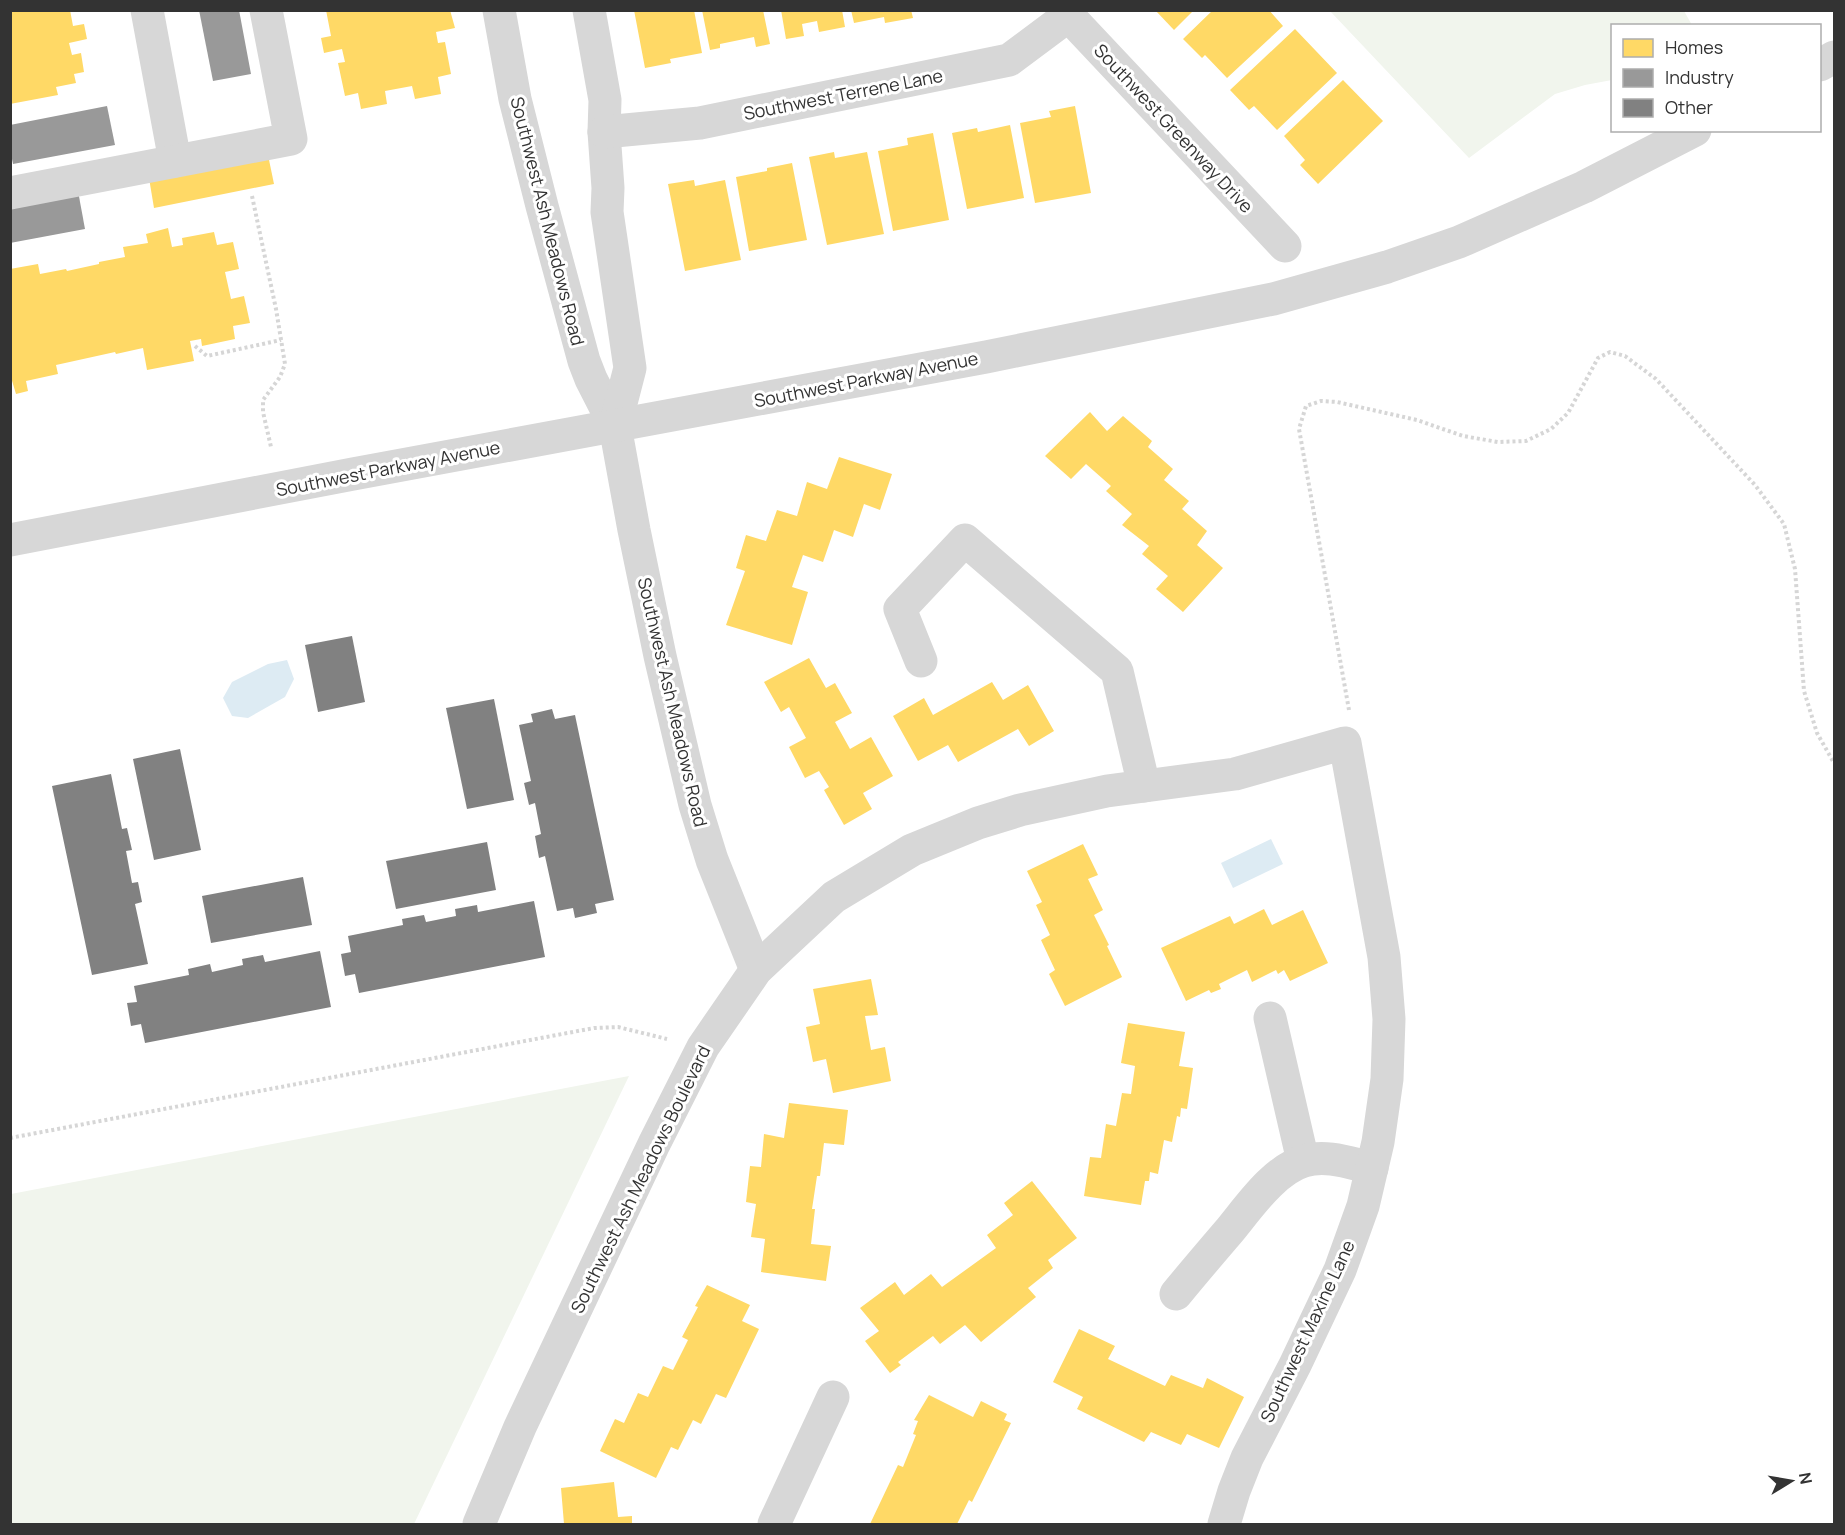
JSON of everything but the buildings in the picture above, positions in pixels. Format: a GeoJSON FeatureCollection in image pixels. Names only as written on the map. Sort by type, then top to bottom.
{"type":"FeatureCollection","features":[{"type":"Feature","properties":{"kind":"street"},"geometry":{"type":"LineString","coordinates":[[147,10],[175,161]]}},
{"type":"Feature","properties":{"kind":"street"},"geometry":{"type":"LineString","coordinates":[[10,193],[291,139],[266,10]]}},
{"type":"Feature","properties":{"kind":"street","name":"Southwest Ash Meadows Road"},"geometry":{"type":"LineString","coordinates":[[499,10],[515,99],[584,361],[615,426],[660,656],[695,805],[712,860],[756,970]]}},
{"type":"Feature","properties":{"kind":"street","name":"Southwest Ash Meadows Road"},"geometry":{"type":"LineString","coordinates":[[589,10],[605,100],[607,212],[630,368],[615,426]]}},
{"type":"Feature","properties":{"kind":"street","name":"Southwest Terrene Lane"},"geometry":{"type":"LineString","coordinates":[[604,132],[700,123],[1010,60],[1066,13]]}},
{"type":"Feature","properties":{"kind":"street","name":"Southwest Greenway Drive"},"geometry":{"type":"LineString","coordinates":[[1066,13],[1285,246]]}},
{"type":"Feature","properties":{"kind":"street","name":"Southwest Parkway Avenue"},"geometry":{"type":"LineString","coordinates":[[10,540],[986,357],[1273,299],[1387,267],[1459,242],[1584,187],[1691,132]]}},
{"type":"Feature","properties":{"kind":"street"},"geometry":{"type":"LineString","coordinates":[[921,661],[900,609],[965,540],[1117,671],[1144,786]]}},
{"type":"Feature","properties":{"kind":"street","name":"Southwest Ash Meadows Boulevard"},"geometry":{"type":"LineString","coordinates":[[479,1524],[520,1427],[654,1144],[703,1047],[756,970],[834,897],[912,850],[978,823],[1020,810],[1107,791],[1235,774],[1345,743]]}},
{"type":"Feature","properties":{"kind":"street","name":"Southwest Maxine Lane"},"geometry":{"type":"LineString","coordinates":[[1224,1524],[1247,1458],[1340,1270],[1363,1206],[1378,1142],[1387,1079],[1389,1019],[1384,957],[1345,743]]}},
{"type":"Feature","properties":{"kind":"street"},"geometry":{"type":"LineString","coordinates":[[1270,1018],[1304,1161]]}},
{"type":"Feature","properties":{"kind":"street"},"geometry":{"type":"LineString","coordinates":[[1176,1294],[1270,1184],[1288,1168],[1318,1158],[1334,1159],[1372,1168]]}},
{"type":"Feature","properties":{"kind":"street"},"geometry":{"type":"LineString","coordinates":[[774,1524],[833,1397]]}},
{"type":"Feature","properties":{"kind":"path"},"geometry":{"type":"LineString","coordinates":[[252,196],[285,364],[280,377],[263,400],[263,412],[271,447]]}},
{"type":"Feature","properties":{"kind":"path"},"geometry":{"type":"LineString","coordinates":[[195,346],[207,356],[281,340]]}},
{"type":"Feature","properties":{"kind":"path"},"geometry":{"type":"LineString","coordinates":[[1345,743],[1351,719],[1299,429],[1306,406],[1321,401],[1337,402],[1417,420],[1463,436],[1498,442],[1526,441],[1551,429],[1568,413],[1598,358],[1610,352],[1625,356],[1656,379],[1755,485],[1784,524],[1795,569],[1804,691],[1817,733],[1834,763]]}},
{"type":"Feature","properties":{"kind":"path"},"geometry":{"type":"LineString","coordinates":[[10,1138],[594,1029],[618,1027],[703,1047]]}},
{"type":"Feature","properties":{"kind":"shaded area"},"geometry":{"type":"Polygon","coordinates":[[[1330,11],[1684,11],[1691,24],[1611,24],[1611,80],[1555,94],[1469,158],[1330,11]]]}},
{"type":"Feature","properties":{"kind":"shaded area"},"geometry":{"type":"Polygon","coordinates":[[[287,660],[294,679],[285,697],[248,718],[232,716],[223,698],[232,682],[268,664],[287,660]]]}},
{"type":"Feature","properties":{"kind":"shaded area"},"geometry":{"type":"Polygon","coordinates":[[[1271,839],[1283,864],[1233,888],[1221,863],[1271,839]]]}},
{"type":"Feature","properties":{"kind":"shaded area"},"geometry":{"type":"Polygon","coordinates":[[[629,1076],[414,1524],[11,1524],[11,1194],[629,1076]]]}}]}
